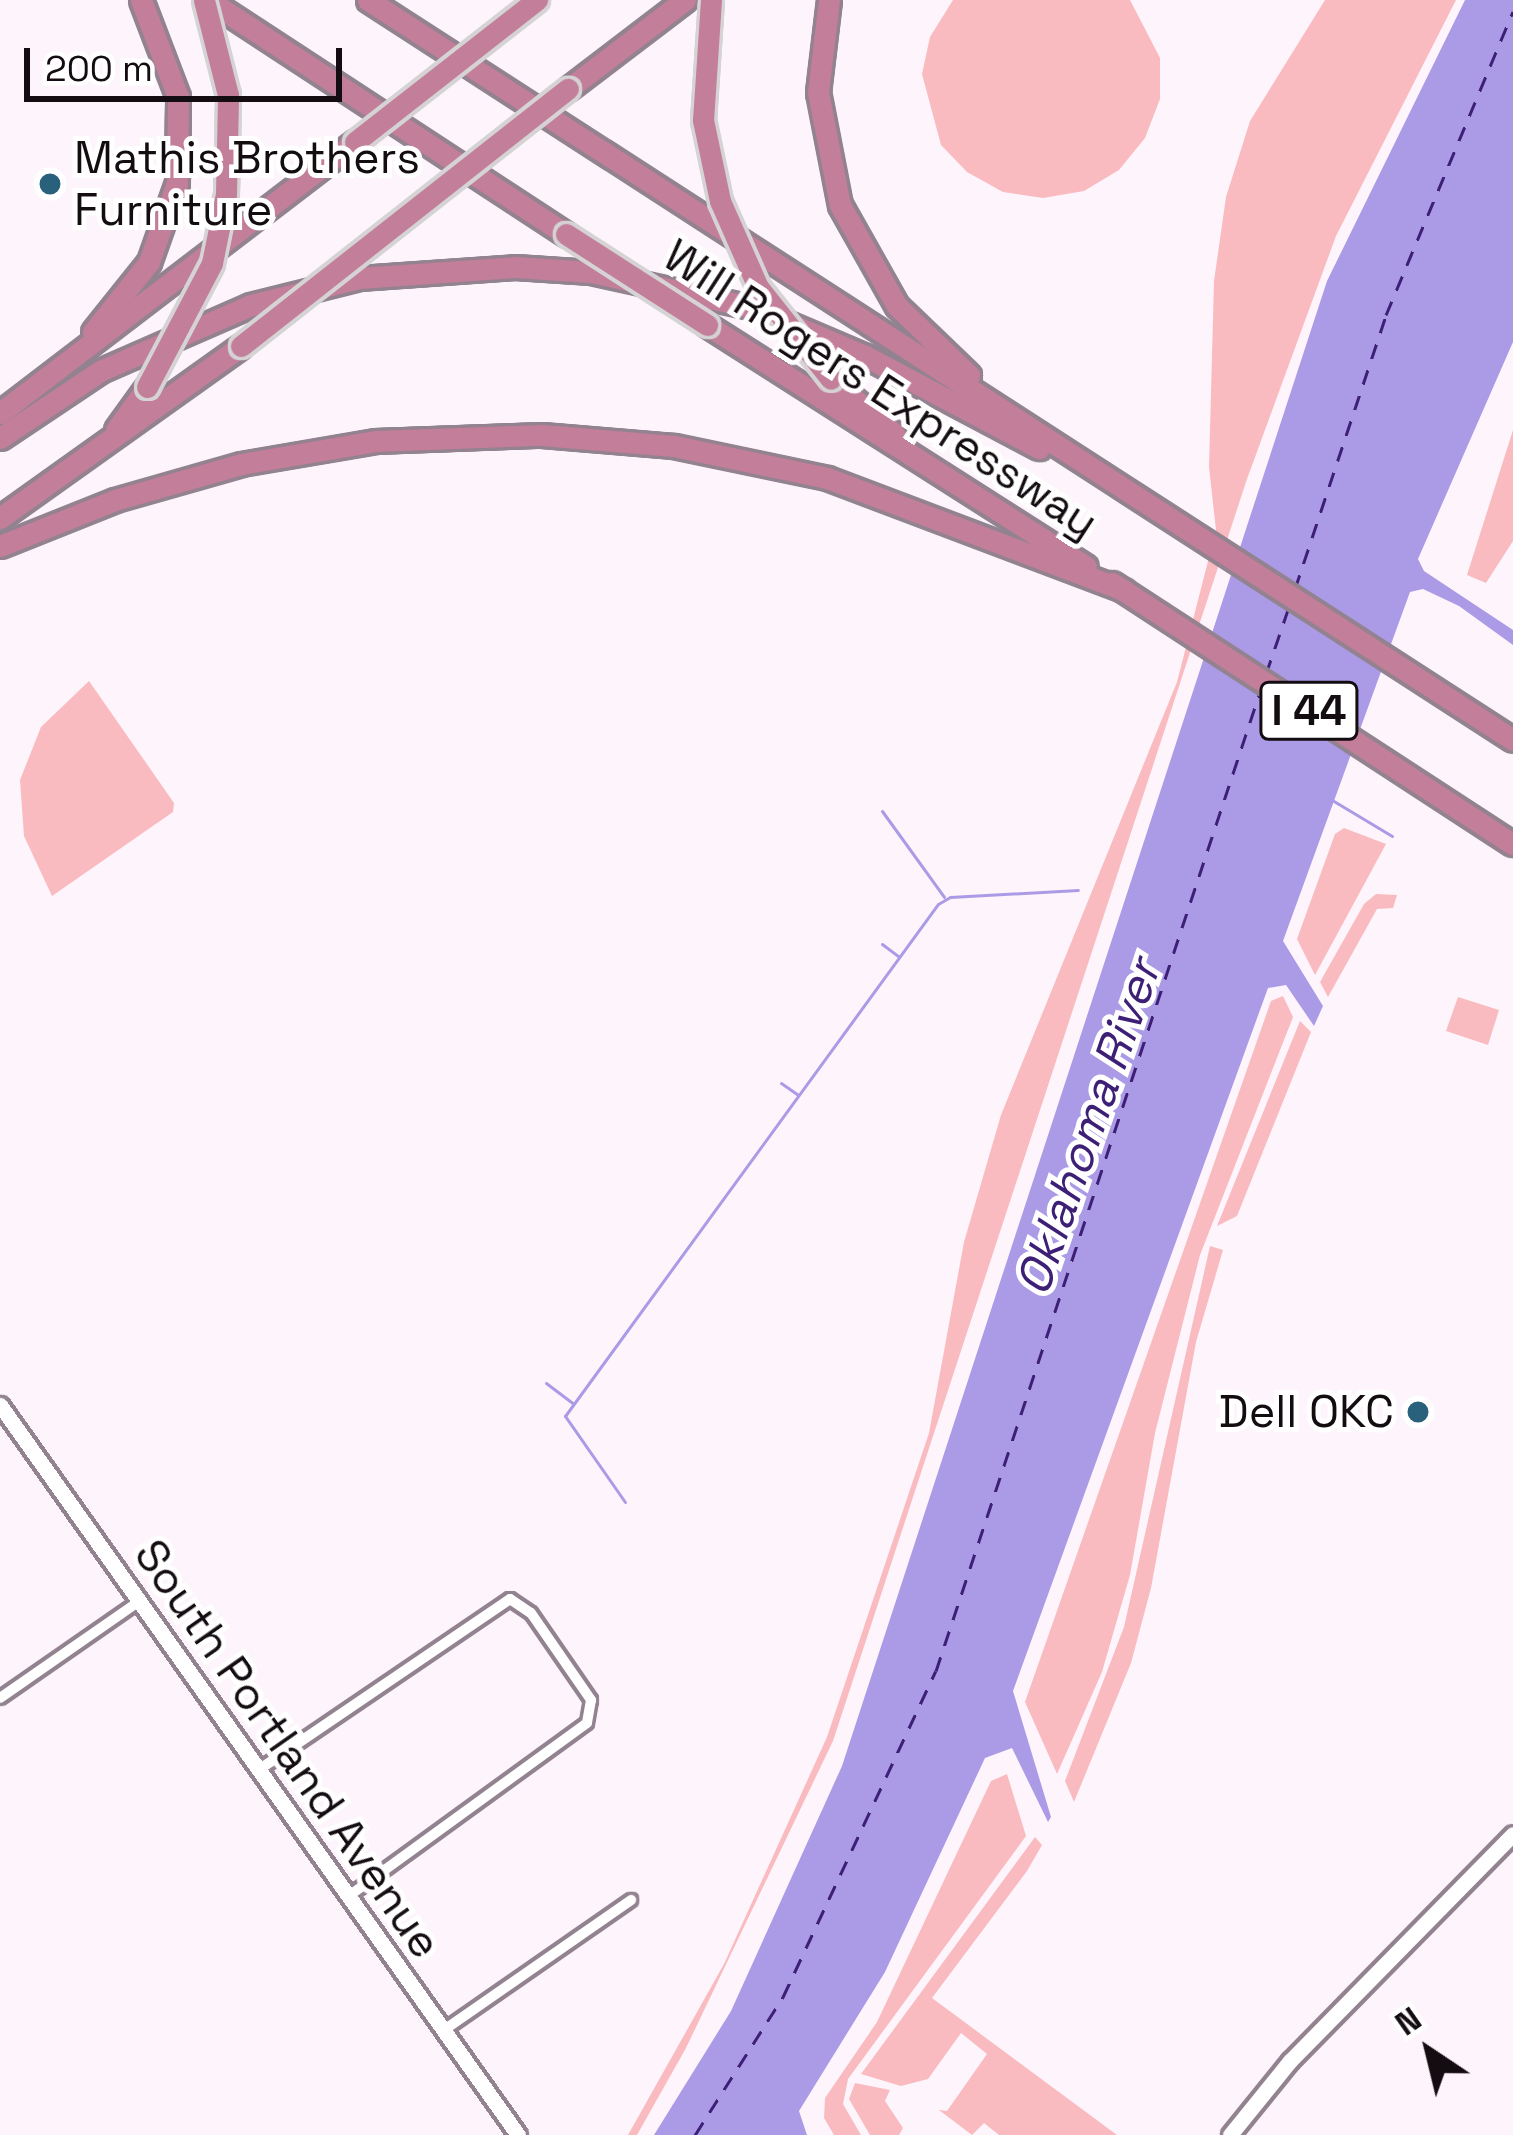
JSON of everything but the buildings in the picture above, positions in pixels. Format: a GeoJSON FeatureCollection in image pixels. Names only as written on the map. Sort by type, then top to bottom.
{"type":"FeatureCollection","features":[{"type":"Feature","properties":{"kind":"highway"},"geometry":{"type":"LineString","coordinates":[[50,374],[126,298],[172,203],[178,97],[141,0]]}},
{"type":"Feature","properties":{"kind":"highway"},"geometry":{"type":"LineString","coordinates":[[105,445],[147,387],[206,277],[226,194],[228,95],[206,0]]}},
{"type":"Feature","properties":{"kind":"highway","name":"Will Rogers Expressway"},"geometry":{"type":"LineString","coordinates":[[206,0],[1513,844]]}},
{"type":"Feature","properties":{"kind":"highway","name":"Will Rogers Expressway"},"geometry":{"type":"LineString","coordinates":[[368,0],[1513,740]]}},
{"type":"Feature","properties":{"kind":"highway"},"geometry":{"type":"LineString","coordinates":[[0,413],[537,0]]}},
{"type":"Feature","properties":{"kind":"highway"},"geometry":{"type":"LineString","coordinates":[[0,518],[241,346],[686,0]]}},
{"type":"Feature","properties":{"kind":"highway"},"geometry":{"type":"LineString","coordinates":[[711,0],[703,108],[720,201],[758,287],[831,379],[928,464]]}},
{"type":"Feature","properties":{"kind":"highway"},"geometry":{"type":"LineString","coordinates":[[829,0],[820,121],[852,232],[912,323],[1029,427]]}},
{"type":"Feature","properties":{"kind":"highway"},"geometry":{"type":"LineString","coordinates":[[0,438],[100,371],[250,305],[419,270],[532,267],[659,284],[791,322],[1126,491]]}},
{"type":"Feature","properties":{"kind":"highway"},"geometry":{"type":"LineString","coordinates":[[0,547],[115,500],[241,464],[395,440],[542,435],[674,446],[827,478],[1124,590]]}},
{"type":"Feature","properties":{"kind":"main road","name":"South Portland Avenue"},"geometry":{"type":"LineString","coordinates":[[0,1405],[518,2135]]}},
{"type":"Feature","properties":{"kind":"main road"},"geometry":{"type":"LineString","coordinates":[[1230,2135],[1290,2061],[1513,1834]]}},
{"type":"Feature","properties":{"kind":"street"},"geometry":{"type":"LineString","coordinates":[[257,1771],[510,1600],[523,1602],[592,1700],[579,1734],[350,1896]]}},
{"type":"Feature","properties":{"kind":"street"},"geometry":{"type":"LineString","coordinates":[[0,1698],[138,1602]]}},
{"type":"Feature","properties":{"kind":"street"},"geometry":{"type":"LineString","coordinates":[[444,2030],[632,1900]]}},
{"type":"Feature","properties":{"kind":"shaded area"},"geometry":{"type":"Polygon","coordinates":[[[953,0],[1130,0],[1160,58],[1160,99],[1145,138],[1119,170],[1084,191],[1043,198],[1003,192],[967,172],[941,145],[922,74],[930,37],[953,0]]]}},
{"type":"Feature","properties":{"kind":"shaded area"},"geometry":{"type":"Polygon","coordinates":[[[1325,0],[1456,0],[1336,236],[1247,479],[833,1741],[686,2048],[637,2135],[628,2135],[724,1964],[827,1737],[929,1433],[964,1242],[1001,1115],[1177,682],[1216,530],[1209,467],[1214,281],[1226,197],[1250,121],[1325,0]]]}},
{"type":"Feature","properties":{"kind":"shaded area"},"geometry":{"type":"Polygon","coordinates":[[[1513,430],[1513,541],[1486,583],[1467,575],[1513,430]]]}},
{"type":"Feature","properties":{"kind":"shaded area"},"geometry":{"type":"Polygon","coordinates":[[[89,681],[174,803],[173,812],[52,896],[24,836],[20,780],[41,727],[89,681]]]}},
{"type":"Feature","properties":{"kind":"shaded area"},"geometry":{"type":"Polygon","coordinates":[[[1344,828],[1386,844],[1315,975],[1297,939],[1335,834],[1344,828]]]}},
{"type":"Feature","properties":{"kind":"shaded area"},"geometry":{"type":"Polygon","coordinates":[[[1376,894],[1397,895],[1393,908],[1377,909],[1328,997],[1320,982],[1364,904],[1376,894]]]}},
{"type":"Feature","properties":{"kind":"shaded area"},"geometry":{"type":"Polygon","coordinates":[[[1283,996],[1293,1017],[1200,1255],[1155,1433],[1130,1575],[1102,1672],[1057,1774],[1025,1702],[1271,1001],[1283,996]]]}},
{"type":"Feature","properties":{"kind":"shaded area"},"geometry":{"type":"Polygon","coordinates":[[[1458,997],[1499,1010],[1488,1045],[1446,1031],[1458,997]]]}},
{"type":"Feature","properties":{"kind":"shaded area"},"geometry":{"type":"Polygon","coordinates":[[[1300,1021],[1311,1032],[1237,1216],[1217,1226],[1300,1021]]]}},
{"type":"Feature","properties":{"kind":"shaded area"},"geometry":{"type":"Polygon","coordinates":[[[1210,1246],[1223,1250],[1196,1342],[1151,1588],[1131,1663],[1074,1802],[1065,1781],[1124,1627],[1210,1246]]]}},
{"type":"Feature","properties":{"kind":"shaded area"},"geometry":{"type":"Polygon","coordinates":[[[1007,1774],[1026,1836],[848,2079],[843,2104],[861,2135],[834,2135],[824,2118],[825,2098],[877,2022],[991,1781],[1007,1774]]]}},
{"type":"Feature","properties":{"kind":"shaded area"},"geometry":{"type":"Polygon","coordinates":[[[1035,1837],[1042,1845],[1027,1871],[932,1998],[1117,2135],[999,2135],[984,2123],[972,2135],[939,2110],[947,2111],[987,2054],[961,2033],[928,2079],[901,2086],[861,2074],[1035,1837]]]}},
{"type":"Feature","properties":{"kind":"shaded area"},"geometry":{"type":"Polygon","coordinates":[[[855,2083],[890,2090],[885,2101],[903,2128],[899,2135],[870,2135],[849,2099],[855,2083]]]}},
{"type":"Feature","properties":{"kind":"water","name":"Oklahoma River"},"geometry":{"type":"Polygon","coordinates":[[[1465,0],[1513,0],[1513,342],[1418,559],[1424,571],[1513,630],[1513,645],[1459,606],[1423,589],[1410,592],[1283,941],[1323,1006],[1314,1026],[1286,985],[1268,988],[1013,1691],[1051,1817],[1048,1822],[1012,1748],[985,1758],[885,1972],[799,2111],[807,2135],[654,2135],[731,2011],[842,1766],[1327,281],[1465,0]]]}},
{"type":"Feature","properties":{"kind":"waterway"},"geometry":{"type":"LineString","coordinates":[[1332,800],[1392,836]]}},
{"type":"Feature","properties":{"kind":"waterway"},"geometry":{"type":"LineString","coordinates":[[882,811],[944,897]]}},
{"type":"Feature","properties":{"kind":"waterway"},"geometry":{"type":"LineString","coordinates":[[625,1502],[565,1416],[938,904],[950,897],[1078,890]]}},
{"type":"Feature","properties":{"kind":"waterway"},"geometry":{"type":"LineString","coordinates":[[882,944],[899,957]]}},
{"type":"Feature","properties":{"kind":"waterway"},"geometry":{"type":"LineString","coordinates":[[781,1083],[798,1095]]}},
{"type":"Feature","properties":{"kind":"waterway"},"geometry":{"type":"LineString","coordinates":[[546,1383],[573,1403]]}},
{"type":"Feature","properties":{"kind":"ferry route"},"geometry":{"type":"LineString","coordinates":[[1295,589],[1386,315],[1513,11]]}},
{"type":"Feature","properties":{"kind":"ferry route"},"geometry":{"type":"LineString","coordinates":[[1266,674],[1290,604]]}},
{"type":"Feature","properties":{"kind":"ferry route"},"geometry":{"type":"LineString","coordinates":[[695,2135],[783,1997],[936,1671],[1261,689]]}},
{"type":"Feature","properties":{"kind":"place","name":"Mathis Brothers Furniture"},"geometry":{"type":"Point","coordinates":[50,184]}},
{"type":"Feature","properties":{"kind":"place","name":"Dell OKC"},"geometry":{"type":"Point","coordinates":[1418,1412]}}]}
